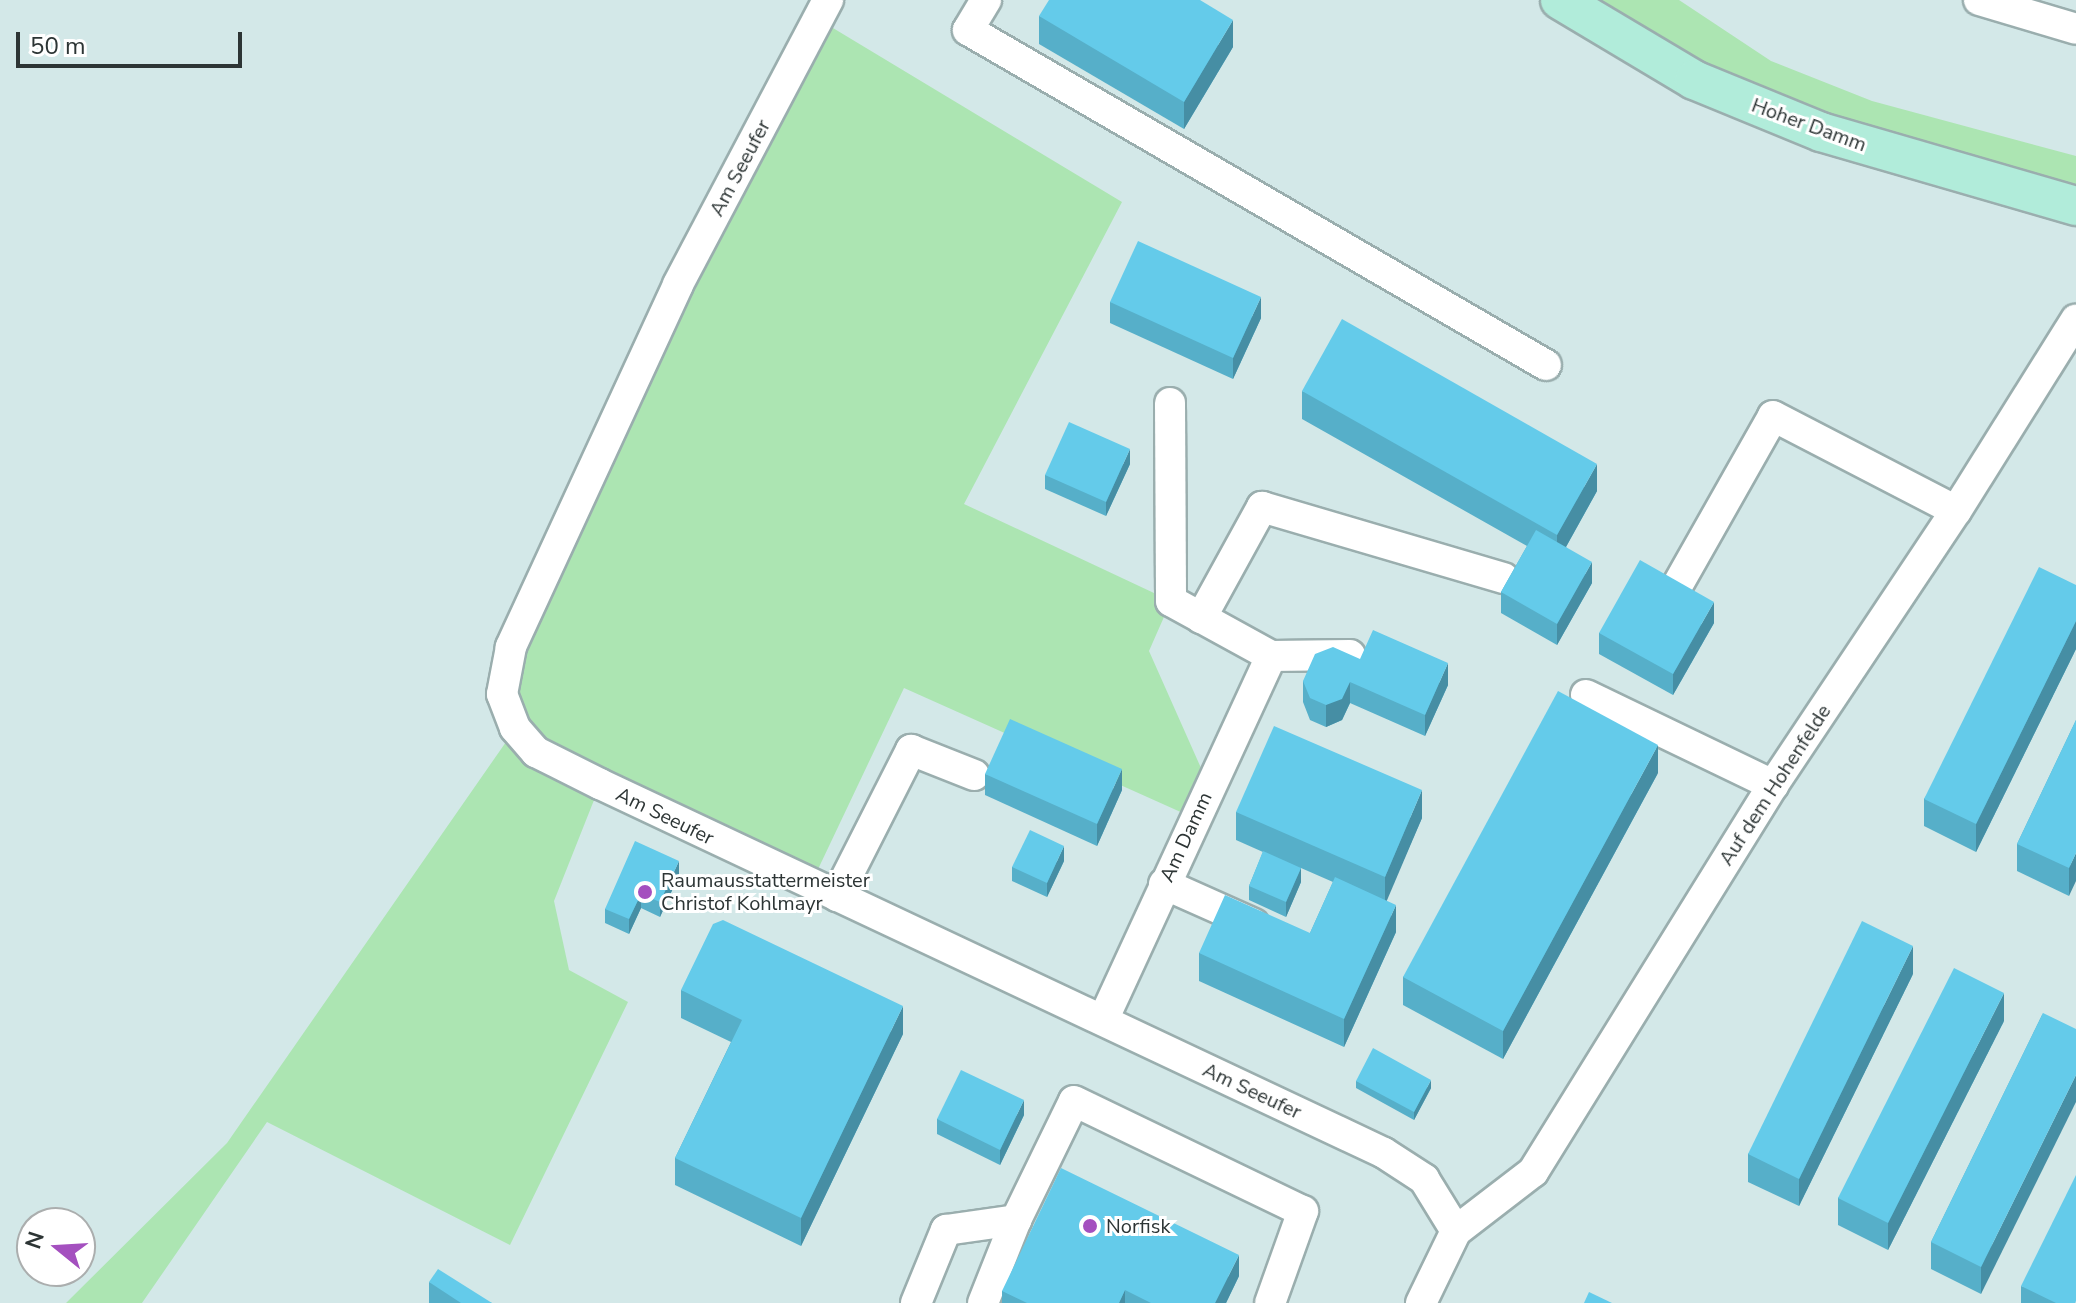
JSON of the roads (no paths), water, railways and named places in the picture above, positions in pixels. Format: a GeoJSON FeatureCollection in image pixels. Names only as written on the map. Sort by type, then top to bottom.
{"type":"FeatureCollection","features":[{"type":"Feature","properties":{"kind":"main road","name":"Hoher Damm"},"geometry":{"type":"LineString","coordinates":[[1560,0],[1694,80],[1821,132],[2076,206]]}},
{"type":"Feature","properties":{"kind":"street","name":"Am Seeufer"},"geometry":{"type":"LineString","coordinates":[[828,0],[678,285],[511,647],[502,694],[515,728],[536,752],[1384,1153],[1424,1179],[1456,1231]]}},
{"type":"Feature","properties":{"kind":"street"},"geometry":{"type":"LineString","coordinates":[[986,0],[968,30],[1546,365]]}},
{"type":"Feature","properties":{"kind":"street"},"geometry":{"type":"LineString","coordinates":[[1979,0],[2037,8],[2076,29]]}},
{"type":"Feature","properties":{"kind":"street","name":"Auf dem Hohenfelde"},"geometry":{"type":"LineString","coordinates":[[1456,1231],[1533,1172],[1773,785],[1956,511],[2076,320]]}},
{"type":"Feature","properties":{"kind":"street"},"geometry":{"type":"LineString","coordinates":[[1170,403],[1171,601],[1271,656],[1350,655]]}},
{"type":"Feature","properties":{"kind":"street"},"geometry":{"type":"LineString","coordinates":[[1677,586],[1773,416],[1956,511]]}},
{"type":"Feature","properties":{"kind":"street"},"geometry":{"type":"LineString","coordinates":[[1201,618],[1262,507],[1504,578]]}},
{"type":"Feature","properties":{"kind":"street","name":"Am Damm"},"geometry":{"type":"LineString","coordinates":[[1103,1020],[1271,656]]}},
{"type":"Feature","properties":{"kind":"street"},"geometry":{"type":"LineString","coordinates":[[1586,695],[1773,785]]}},
{"type":"Feature","properties":{"kind":"street"},"geometry":{"type":"LineString","coordinates":[[837,896],[911,750],[974,775]]}},
{"type":"Feature","properties":{"kind":"street"},"geometry":{"type":"LineString","coordinates":[[1164,884],[1287,939]]}},
{"type":"Feature","properties":{"kind":"street"},"geometry":{"type":"LineString","coordinates":[[983,1303],[1016,1220],[1074,1101],[1303,1211],[1270,1303]]}},
{"type":"Feature","properties":{"kind":"street"},"geometry":{"type":"LineString","coordinates":[[916,1303],[946,1230],[1016,1220]]}},
{"type":"Feature","properties":{"kind":"street"},"geometry":{"type":"LineString","coordinates":[[1421,1303],[1456,1231]]}},
{"type":"Feature","properties":{"kind":"place","name":"Raumausstattermeister Christof Kohlmayr"},"geometry":{"type":"Point","coordinates":[645,892]}},
{"type":"Feature","properties":{"kind":"place","name":"Norfisk"},"geometry":{"type":"Point","coordinates":[1090,1226]}}]}
